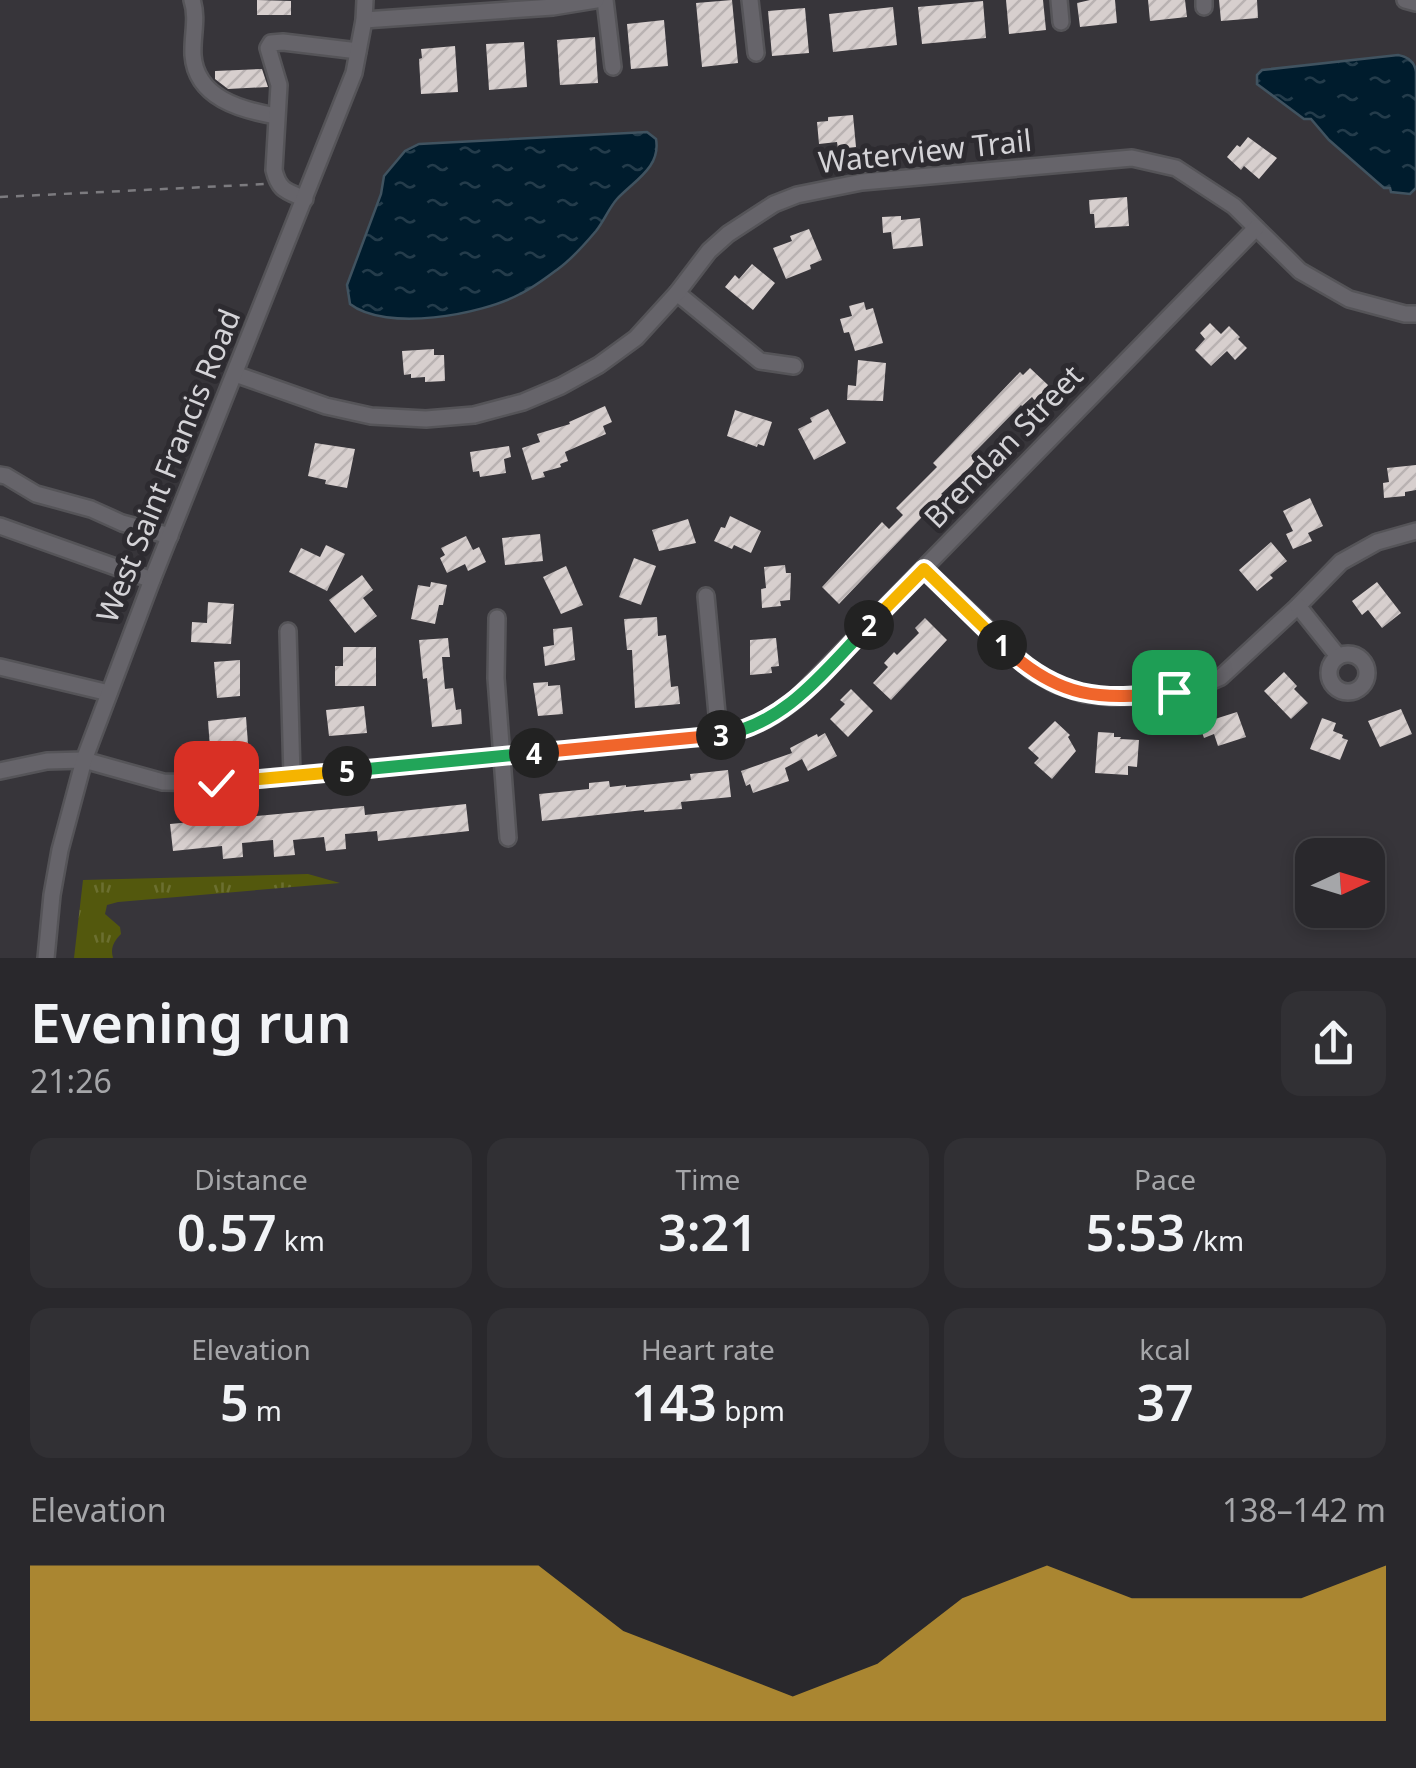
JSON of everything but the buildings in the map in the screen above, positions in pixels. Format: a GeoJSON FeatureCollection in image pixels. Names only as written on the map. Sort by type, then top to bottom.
{"type":"FeatureCollection","features":[{"type":"Feature","properties":{"kind":"street"},"geometry":{"type":"LineString","coordinates":[[192,0],[196,11],[193,54],[203,84],[215,96],[252,112],[276,116]]}},
{"type":"Feature","properties":{"kind":"street","name":"West Saint Francis Road"},"geometry":{"type":"LineString","coordinates":[[46,958],[60,850],[84,760],[354,73],[365,0]]}},
{"type":"Feature","properties":{"kind":"street"},"geometry":{"type":"LineString","coordinates":[[364,20],[484,6],[553,7],[596,0]]}},
{"type":"Feature","properties":{"kind":"street"},"geometry":{"type":"LineString","coordinates":[[605,0],[612,67]]}},
{"type":"Feature","properties":{"kind":"street"},"geometry":{"type":"LineString","coordinates":[[750,0],[756,53]]}},
{"type":"Feature","properties":{"kind":"street"},"geometry":{"type":"LineString","coordinates":[[1060,0],[1061,22]]}},
{"type":"Feature","properties":{"kind":"street"},"geometry":{"type":"LineString","coordinates":[[1405,0],[1416,4]]}},
{"type":"Feature","properties":{"kind":"street"},"geometry":{"type":"LineString","coordinates":[[305,198],[282,189],[274,170],[279,85],[268,54],[271,44],[358,50]]}},
{"type":"Feature","properties":{"kind":"street","name":"Waterview Trail"},"geometry":{"type":"LineString","coordinates":[[235,374],[326,406],[371,416],[426,419],[474,415],[523,402],[599,365],[636,338],[728,234],[757,213],[798,195],[862,182],[1132,158],[1176,168],[1234,206],[1300,271],[1349,298],[1416,314]]}},
{"type":"Feature","properties":{"kind":"street","name":"Brendan Street"},"geometry":{"type":"LineString","coordinates":[[0,771],[47,761],[84,760],[163,782],[216,783],[719,735],[750,728],[795,700],[1256,228]]}},
{"type":"Feature","properties":{"kind":"street"},"geometry":{"type":"LineString","coordinates":[[677,293],[760,360],[794,366]]}},
{"type":"Feature","properties":{"kind":"street"},"geometry":{"type":"LineString","coordinates":[[0,475],[36,494],[170,536]]}},
{"type":"Feature","properties":{"kind":"street"},"geometry":{"type":"LineString","coordinates":[[0,526],[152,580]]}},
{"type":"Feature","properties":{"kind":"street"},"geometry":{"type":"LineString","coordinates":[[924,569],[1032,671],[1068,690],[1099,696],[1142,696],[1198,687],[1222,677],[1341,562],[1377,542],[1416,531]]}},
{"type":"Feature","properties":{"kind":"street"},"geometry":{"type":"LineString","coordinates":[[706,596],[719,735]]}},
{"type":"Feature","properties":{"kind":"street"},"geometry":{"type":"LineString","coordinates":[[1298,606],[1338,656]]}},
{"type":"Feature","properties":{"kind":"street"},"geometry":{"type":"LineString","coordinates":[[497,618],[496,678],[508,838]]}},
{"type":"Feature","properties":{"kind":"street"},"geometry":{"type":"LineString","coordinates":[[288,631],[292,776]]}},
{"type":"Feature","properties":{"kind":"street"},"geometry":{"type":"LineString","coordinates":[[0,667],[109,693]]}},
{"type":"Feature","properties":{"kind":"path"},"geometry":{"type":"LineString","coordinates":[[0,197],[277,183]]}},
{"type":"Feature","properties":{"kind":"green space"},"geometry":{"type":"Polygon","coordinates":[[[308,874],[340,883],[107,905],[105,914],[120,927],[121,934],[113,945],[113,958],[74,958],[83,880],[308,874]]]}},
{"type":"Feature","properties":{"kind":"water"},"geometry":{"type":"Polygon","coordinates":[[[1398,55],[1411,61],[1416,72],[1416,188],[1410,194],[1384,188],[1311,119],[1304,119],[1257,84],[1257,75],[1262,70],[1398,55]]]}},
{"type":"Feature","properties":{"kind":"water"},"geometry":{"type":"Polygon","coordinates":[[[647,132],[656,139],[651,165],[617,199],[578,251],[530,289],[503,302],[434,317],[386,317],[350,304],[347,285],[384,176],[405,151],[419,144],[647,132]]]}},
{"type":"Feature","properties":{"kind":"route"},"geometry":{"type":"LineString","coordinates":[[216,783],[703,738],[750,728],[795,700],[924,569],[1011,654],[1032,671],[1068,690],[1112,697],[1174,692]]}}]}
